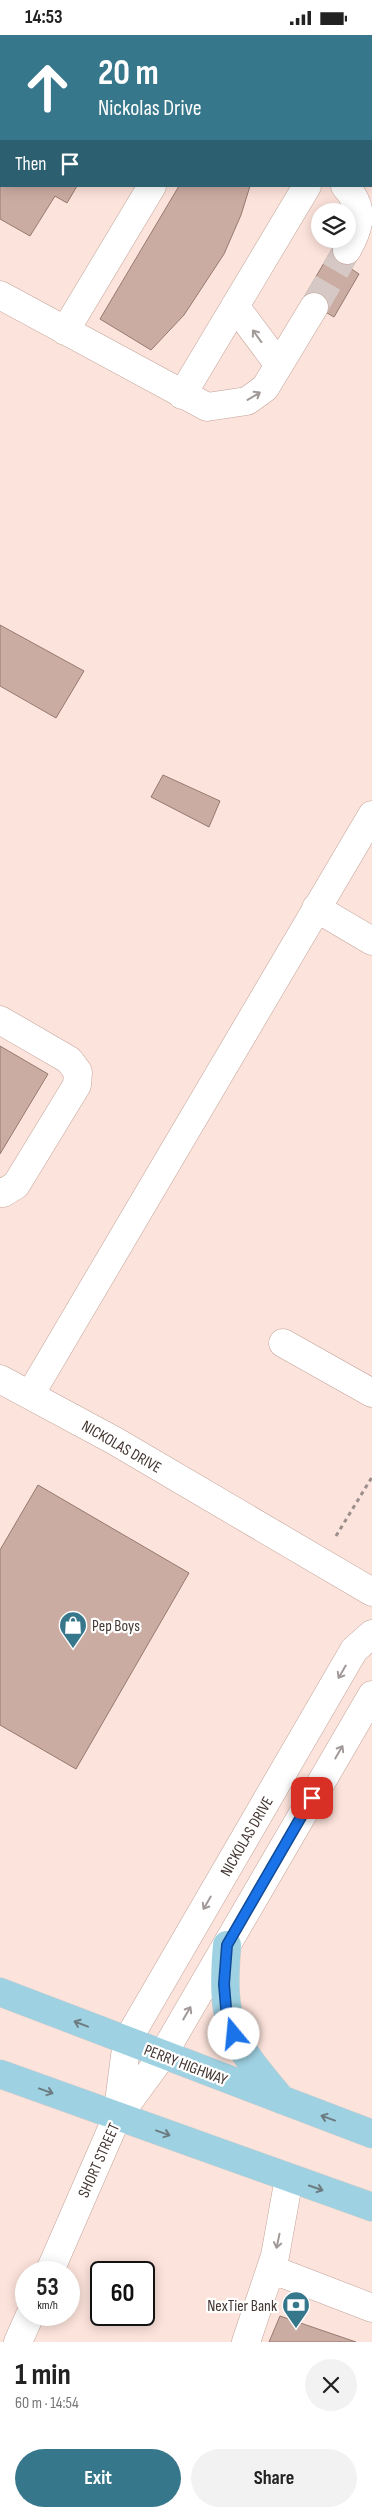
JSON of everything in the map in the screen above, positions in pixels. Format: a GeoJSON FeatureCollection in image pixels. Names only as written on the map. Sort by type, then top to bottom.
{"type":"FeatureCollection","features":[{"type":"Feature","properties":{"kind":"main road"},"geometry":{"type":"LineString","coordinates":[[227,1945],[224,1984],[226,2008],[234,2034],[247,2058],[283,2101]]}},
{"type":"Feature","properties":{"kind":"main road","name":"PERRY HIGHWAY"},"geometry":{"type":"LineString","coordinates":[[0,1992],[372,2134]]}},
{"type":"Feature","properties":{"kind":"main road"},"geometry":{"type":"LineString","coordinates":[[0,2074],[372,2207]]}},
{"type":"Feature","properties":{"kind":"street"},"geometry":{"type":"LineString","coordinates":[[65,331],[151,187]]}},
{"type":"Feature","properties":{"kind":"street"},"geometry":{"type":"LineString","coordinates":[[182,395],[306,187]]}},
{"type":"Feature","properties":{"kind":"street"},"geometry":{"type":"LineString","coordinates":[[346,187],[354,196],[359,210],[355,237],[347,250]]}},
{"type":"Feature","properties":{"kind":"street"},"geometry":{"type":"LineString","coordinates":[[0,295],[207,407],[247,401],[257,396],[265,388],[314,307]]}},
{"type":"Feature","properties":{"kind":"street"},"geometry":{"type":"LineString","coordinates":[[235,306],[278,365]]}},
{"type":"Feature","properties":{"kind":"street"},"geometry":{"type":"LineString","coordinates":[[30,1395],[372,815]]}},
{"type":"Feature","properties":{"kind":"street"},"geometry":{"type":"LineString","coordinates":[[316,908],[372,941]]}},
{"type":"Feature","properties":{"kind":"street"},"geometry":{"type":"LineString","coordinates":[[0,1021],[70,1060],[78,1072],[77,1085],[16,1185],[3,1193],[0,1191]]}},
{"type":"Feature","properties":{"kind":"street"},"geometry":{"type":"LineString","coordinates":[[283,1343],[372,1393]]}},
{"type":"Feature","properties":{"kind":"street","name":"NICKOLAS DRIVE"},"geometry":{"type":"LineString","coordinates":[[0,1379],[372,1592]]}},
{"type":"Feature","properties":{"kind":"street","name":"NICKOLAS DRIVE"},"geometry":{"type":"LineString","coordinates":[[127,2041],[354,1650],[372,1634]]}},
{"type":"Feature","properties":{"kind":"street"},"geometry":{"type":"LineString","coordinates":[[117,2117],[162,2055],[372,1695]]}},
{"type":"Feature","properties":{"kind":"street","name":"SHORT STREET"},"geometry":{"type":"LineString","coordinates":[[54,2261],[117,2117],[127,2041]]}},
{"type":"Feature","properties":{"kind":"street"},"geometry":{"type":"LineString","coordinates":[[246,2342],[280,2232],[289,2178]]}},
{"type":"Feature","properties":{"kind":"street"},"geometry":{"type":"LineString","coordinates":[[270,2269],[372,2308]]}},
{"type":"Feature","properties":{"kind":"street"},"geometry":{"type":"LineString","coordinates":[[18,2342],[25,2326]]}},
{"type":"Feature","properties":{"kind":"path"},"geometry":{"type":"LineString","coordinates":[[332,1543],[372,1477]]}},
{"type":"Feature","properties":{"kind":"shaded area"},"geometry":{"type":"Polygon","coordinates":[[[0,187],[372,187],[372,2342],[0,2342],[0,187]]]}},
{"type":"Feature","properties":{"kind":"building"},"geometry":{"type":"Polygon","coordinates":[[[0,187],[76,187],[67,203],[55,196],[30,236],[0,219],[0,187]]]}},
{"type":"Feature","properties":{"kind":"building"},"geometry":{"type":"Polygon","coordinates":[[[178,187],[250,187],[241,215],[224,254],[184,315],[151,350],[100,319],[178,187]]]}},
{"type":"Feature","properties":{"kind":"building"},"geometry":{"type":"Polygon","coordinates":[[[333,248],[342,248],[357,257],[350,268],[359,274],[334,317],[303,299],[333,248]]]}},
{"type":"Feature","properties":{"kind":"building"},"geometry":{"type":"Polygon","coordinates":[[[0,625],[84,671],[56,718],[0,686],[0,625]]]}},
{"type":"Feature","properties":{"kind":"building"},"geometry":{"type":"Polygon","coordinates":[[[163,775],[220,801],[209,827],[151,797],[163,775]]]}},
{"type":"Feature","properties":{"kind":"building"},"geometry":{"type":"Polygon","coordinates":[[[0,1046],[48,1074],[0,1154],[0,1046]]]}},
{"type":"Feature","properties":{"kind":"building","name":"Pep Boys"},"geometry":{"type":"Polygon","coordinates":[[[38,1485],[189,1573],[76,1769],[0,1725],[0,1550],[38,1485]]]}},
{"type":"Feature","properties":{"kind":"building","name":"NexTier Bank"},"geometry":{"type":"Polygon","coordinates":[[[280,2316],[356,2342],[269,2342],[280,2316]]]}},
{"type":"Feature","properties":{"kind":"tunnel"},"geometry":{"type":"LineString","coordinates":[[314,307],[347,250]]}},
{"type":"Feature","properties":{"kind":"place","name":"Pep Boys"},"geometry":{"type":"Point","coordinates":[73,1649]}},
{"type":"Feature","properties":{"kind":"place","name":"NexTier Bank"},"geometry":{"type":"Point","coordinates":[296,2329]}},
{"type":"Feature","properties":{"kind":"route"},"geometry":{"type":"LineString","coordinates":[[234,2034],[226,2008],[224,1984],[227,1945],[312,1798]]}}]}
